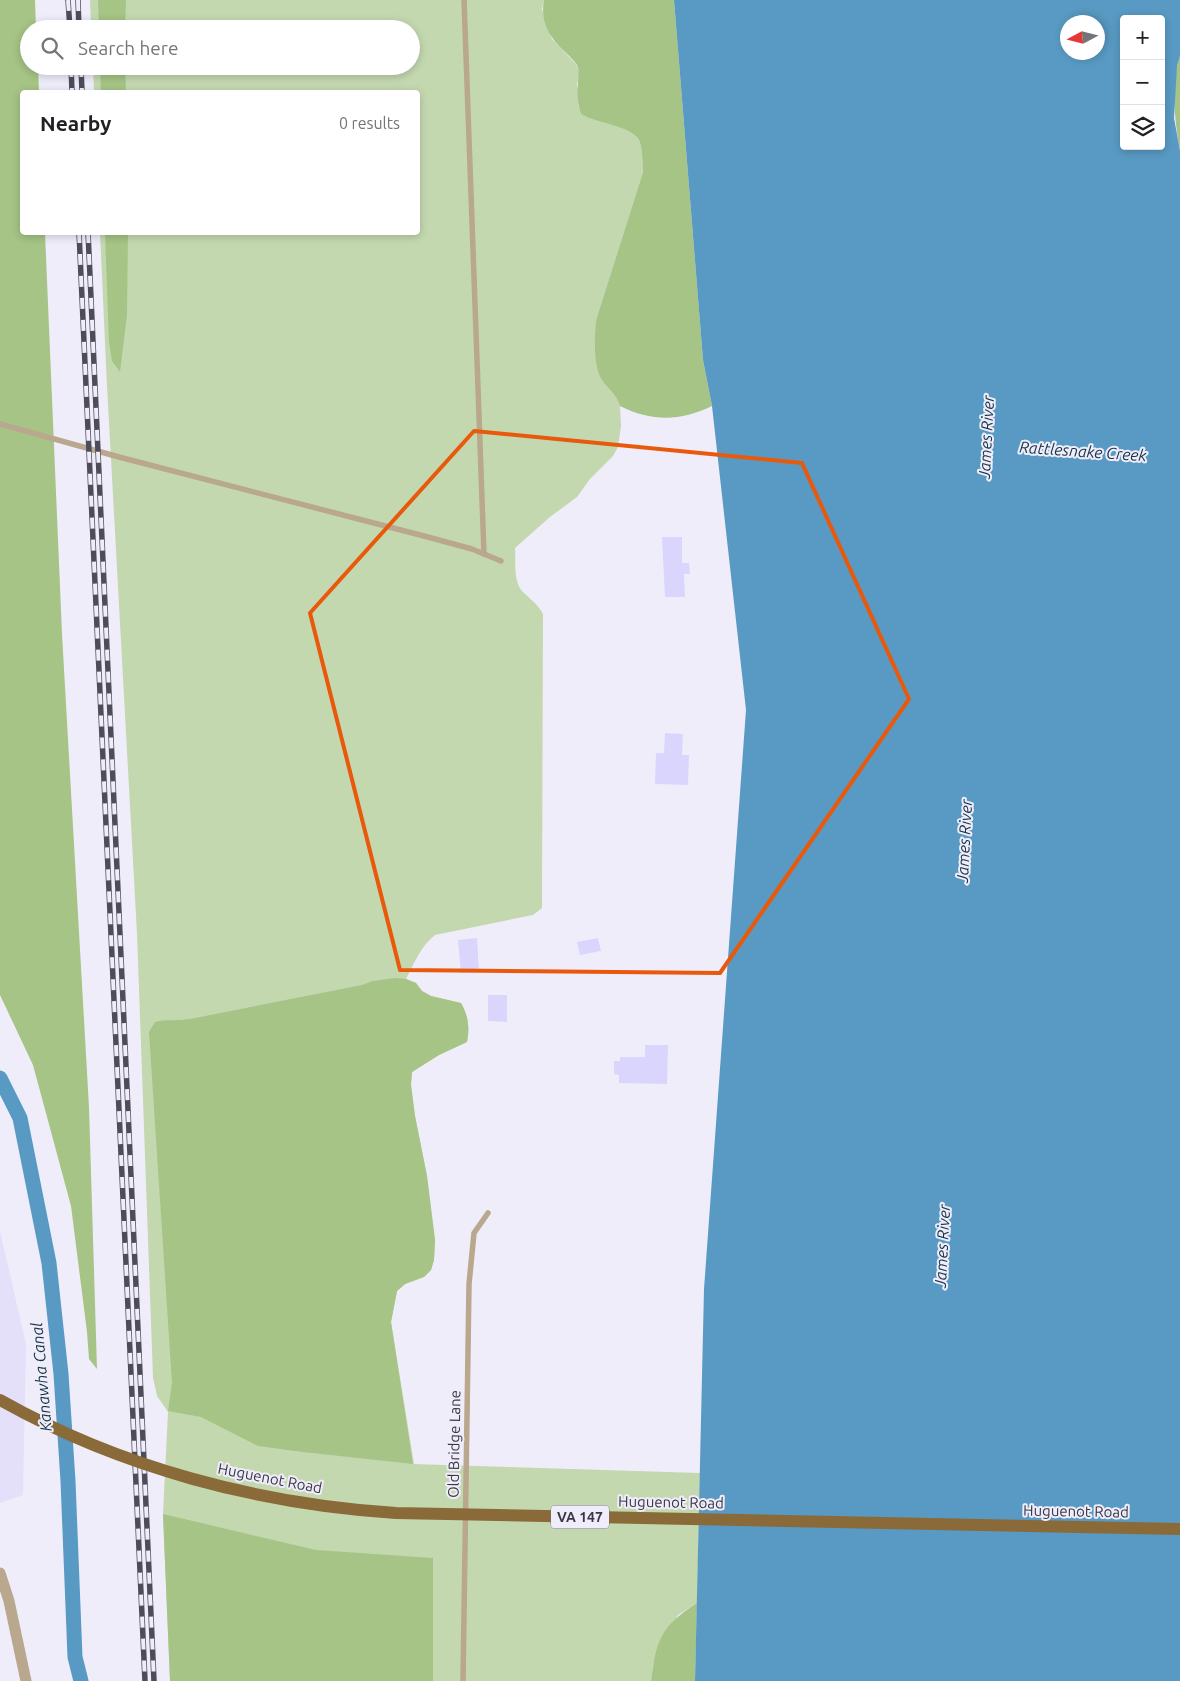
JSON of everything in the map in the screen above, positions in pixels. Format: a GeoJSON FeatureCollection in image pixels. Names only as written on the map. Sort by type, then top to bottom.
{"type":"FeatureCollection","features":[{"type":"Feature","properties":{"kind":"main road","name":"Huguenot Road"},"geometry":{"type":"LineString","coordinates":[[0,1400],[33,1418],[83,1440],[167,1472],[262,1496],[348,1509],[416,1513],[1180,1529]]}},
{"type":"Feature","properties":{"kind":"street"},"geometry":{"type":"LineString","coordinates":[[0,1573],[9,1601],[26,1681]]}},
{"type":"Feature","properties":{"kind":"lane"},"geometry":{"type":"LineString","coordinates":[[464,0],[484,554]]}},
{"type":"Feature","properties":{"kind":"lane"},"geometry":{"type":"LineString","coordinates":[[0,424],[119,457],[424,536],[501,561]]}},
{"type":"Feature","properties":{"kind":"lane","name":"Old Bridge Lane"},"geometry":{"type":"LineString","coordinates":[[463,1681],[469,1284],[474,1233],[488,1213]]}},
{"type":"Feature","properties":{"kind":"highlighted area"},"geometry":{"type":"Polygon","coordinates":[[[474,431],[802,463],[909,699],[720,973],[400,970],[310,613],[474,431]]]}},
{"type":"Feature","properties":{"kind":"shaded area"},"geometry":{"type":"Polygon","coordinates":[[[0,1231],[26,1344],[23,1495],[0,1503],[0,1231]]]}},
{"type":"Feature","properties":{"kind":"green space"},"geometry":{"type":"Polygon","coordinates":[[[0,0],[35,0],[36,20],[20,20],[20,75],[38,75],[39,90],[20,90],[20,235],[45,235],[62,634],[89,1107],[97,1369],[89,1359],[71,1206],[33,1065],[0,995],[0,0]]]}},
{"type":"Feature","properties":{"kind":"green space"},"geometry":{"type":"Polygon","coordinates":[[[90,0],[544,0],[542,9],[552,39],[576,64],[580,74],[577,84],[578,104],[581,114],[622,127],[635,135],[639,140],[642,151],[643,172],[597,317],[602,380],[617,396],[620,406],[621,426],[618,447],[613,456],[590,479],[577,497],[550,517],[515,548],[516,576],[519,587],[543,614],[542,908],[533,915],[435,935],[422,950],[406,979],[416,983],[422,991],[431,996],[461,1003],[467,1017],[468,1032],[467,1042],[439,1055],[412,1072],[411,1085],[415,1116],[427,1176],[435,1240],[434,1260],[431,1270],[424,1277],[405,1284],[397,1291],[391,1322],[414,1464],[700,1473],[697,1603],[678,1615],[653,1664],[651,1681],[170,1681],[163,1514],[168,1412],[157,1396],[153,1378],[137,934],[100,235],[420,235],[420,90],[94,90],[93,75],[420,75],[420,20],[91,20],[90,0]]]}},
{"type":"Feature","properties":{"kind":"green space"},"geometry":{"type":"Polygon","coordinates":[[[98,0],[126,0],[125,20],[99,20],[98,0]]]}},
{"type":"Feature","properties":{"kind":"green space"},"geometry":{"type":"Polygon","coordinates":[[[544,0],[674,0],[703,360],[712,406],[700,411],[689,415],[666,418],[632,411],[620,406],[599,374],[595,349],[597,317],[643,172],[641,147],[639,140],[629,131],[581,114],[577,96],[578,68],[574,61],[554,40],[547,28],[543,15],[544,0]]]}},
{"type":"Feature","properties":{"kind":"green space"},"geometry":{"type":"Polygon","coordinates":[[[1180,56],[1180,151],[1176,128],[1174,91],[1180,56]]]}},
{"type":"Feature","properties":{"kind":"green space"},"geometry":{"type":"Polygon","coordinates":[[[100,75],[125,75],[126,90],[101,90],[100,75]]]}},
{"type":"Feature","properties":{"kind":"green space"},"geometry":{"type":"Polygon","coordinates":[[[105,235],[128,235],[127,315],[120,372],[112,361],[109,342],[105,235]]]}},
{"type":"Feature","properties":{"kind":"green space"},"geometry":{"type":"Polygon","coordinates":[[[395,978],[406,979],[416,983],[422,991],[431,996],[461,1003],[467,1017],[468,1027],[467,1042],[439,1055],[412,1072],[411,1085],[415,1116],[427,1176],[435,1240],[434,1260],[431,1270],[424,1277],[405,1284],[397,1291],[391,1322],[413,1464],[258,1446],[201,1417],[168,1411],[172,1383],[149,1032],[155,1022],[190,1019],[395,978]]]}},
{"type":"Feature","properties":{"kind":"green space"},"geometry":{"type":"Polygon","coordinates":[[[163,1514],[316,1550],[433,1558],[433,1681],[170,1681],[163,1514]]]}},
{"type":"Feature","properties":{"kind":"green space"},"geometry":{"type":"Polygon","coordinates":[[[697,1603],[695,1681],[651,1681],[655,1655],[662,1635],[675,1619],[697,1603]]]}},
{"type":"Feature","properties":{"kind":"water"},"geometry":{"type":"Polygon","coordinates":[[[674,0],[1180,0],[1180,56],[1177,66],[1174,118],[1180,151],[1180,1681],[695,1681],[704,1289],[746,710],[712,406],[703,360],[674,0]]]}},
{"type":"Feature","properties":{"kind":"building"},"geometry":{"type":"Polygon","coordinates":[[[662,537],[682,537],[682,563],[689,563],[690,574],[684,574],[685,597],[665,597],[662,537]]]}},
{"type":"Feature","properties":{"kind":"building"},"geometry":{"type":"Polygon","coordinates":[[[665,733],[683,734],[682,755],[689,755],[688,785],[655,784],[656,753],[664,753],[665,733]]]}},
{"type":"Feature","properties":{"kind":"building"},"geometry":{"type":"Polygon","coordinates":[[[477,938],[479,971],[461,973],[458,940],[477,938]]]}},
{"type":"Feature","properties":{"kind":"building"},"geometry":{"type":"Polygon","coordinates":[[[598,938],[601,951],[580,955],[577,942],[598,938]]]}},
{"type":"Feature","properties":{"kind":"building"},"geometry":{"type":"Polygon","coordinates":[[[488,995],[507,995],[507,1022],[488,1021],[488,995]]]}},
{"type":"Feature","properties":{"kind":"building"},"geometry":{"type":"Polygon","coordinates":[[[645,1045],[668,1045],[667,1084],[619,1083],[619,1075],[614,1074],[614,1061],[620,1061],[620,1057],[645,1057],[645,1045]]]}},
{"type":"Feature","properties":{"kind":"waterway","name":"Kanawha Canal"},"geometry":{"type":"LineString","coordinates":[[0,1078],[20,1118],[49,1263],[61,1374],[68,1481],[75,1657],[81,1681]]}},
{"type":"Feature","properties":{"kind":"railway"},"geometry":{"type":"LineString","coordinates":[[68,0],[69,20]]}},
{"type":"Feature","properties":{"kind":"railway"},"geometry":{"type":"LineString","coordinates":[[78,0],[79,20]]}},
{"type":"Feature","properties":{"kind":"railway"},"geometry":{"type":"LineString","coordinates":[[71,75],[72,90]]}},
{"type":"Feature","properties":{"kind":"railway"},"geometry":{"type":"LineString","coordinates":[[81,75],[82,90]]}},
{"type":"Feature","properties":{"kind":"railway"},"geometry":{"type":"LineString","coordinates":[[79,235],[145,1681]]}},
{"type":"Feature","properties":{"kind":"railway"},"geometry":{"type":"LineString","coordinates":[[88,235],[154,1681]]}},
{"type":"Feature","properties":{"kind":"water label","name":"James River"},"geometry":{"type":"Point","coordinates":[986,437]}},
{"type":"Feature","properties":{"kind":"water label","name":"Rattlesnake Creek"},"geometry":{"type":"Point","coordinates":[1083,451]}},
{"type":"Feature","properties":{"kind":"water label","name":"James River"},"geometry":{"type":"Point","coordinates":[964,841]}},
{"type":"Feature","properties":{"kind":"water label","name":"James River"},"geometry":{"type":"Point","coordinates":[942,1246]}}]}
